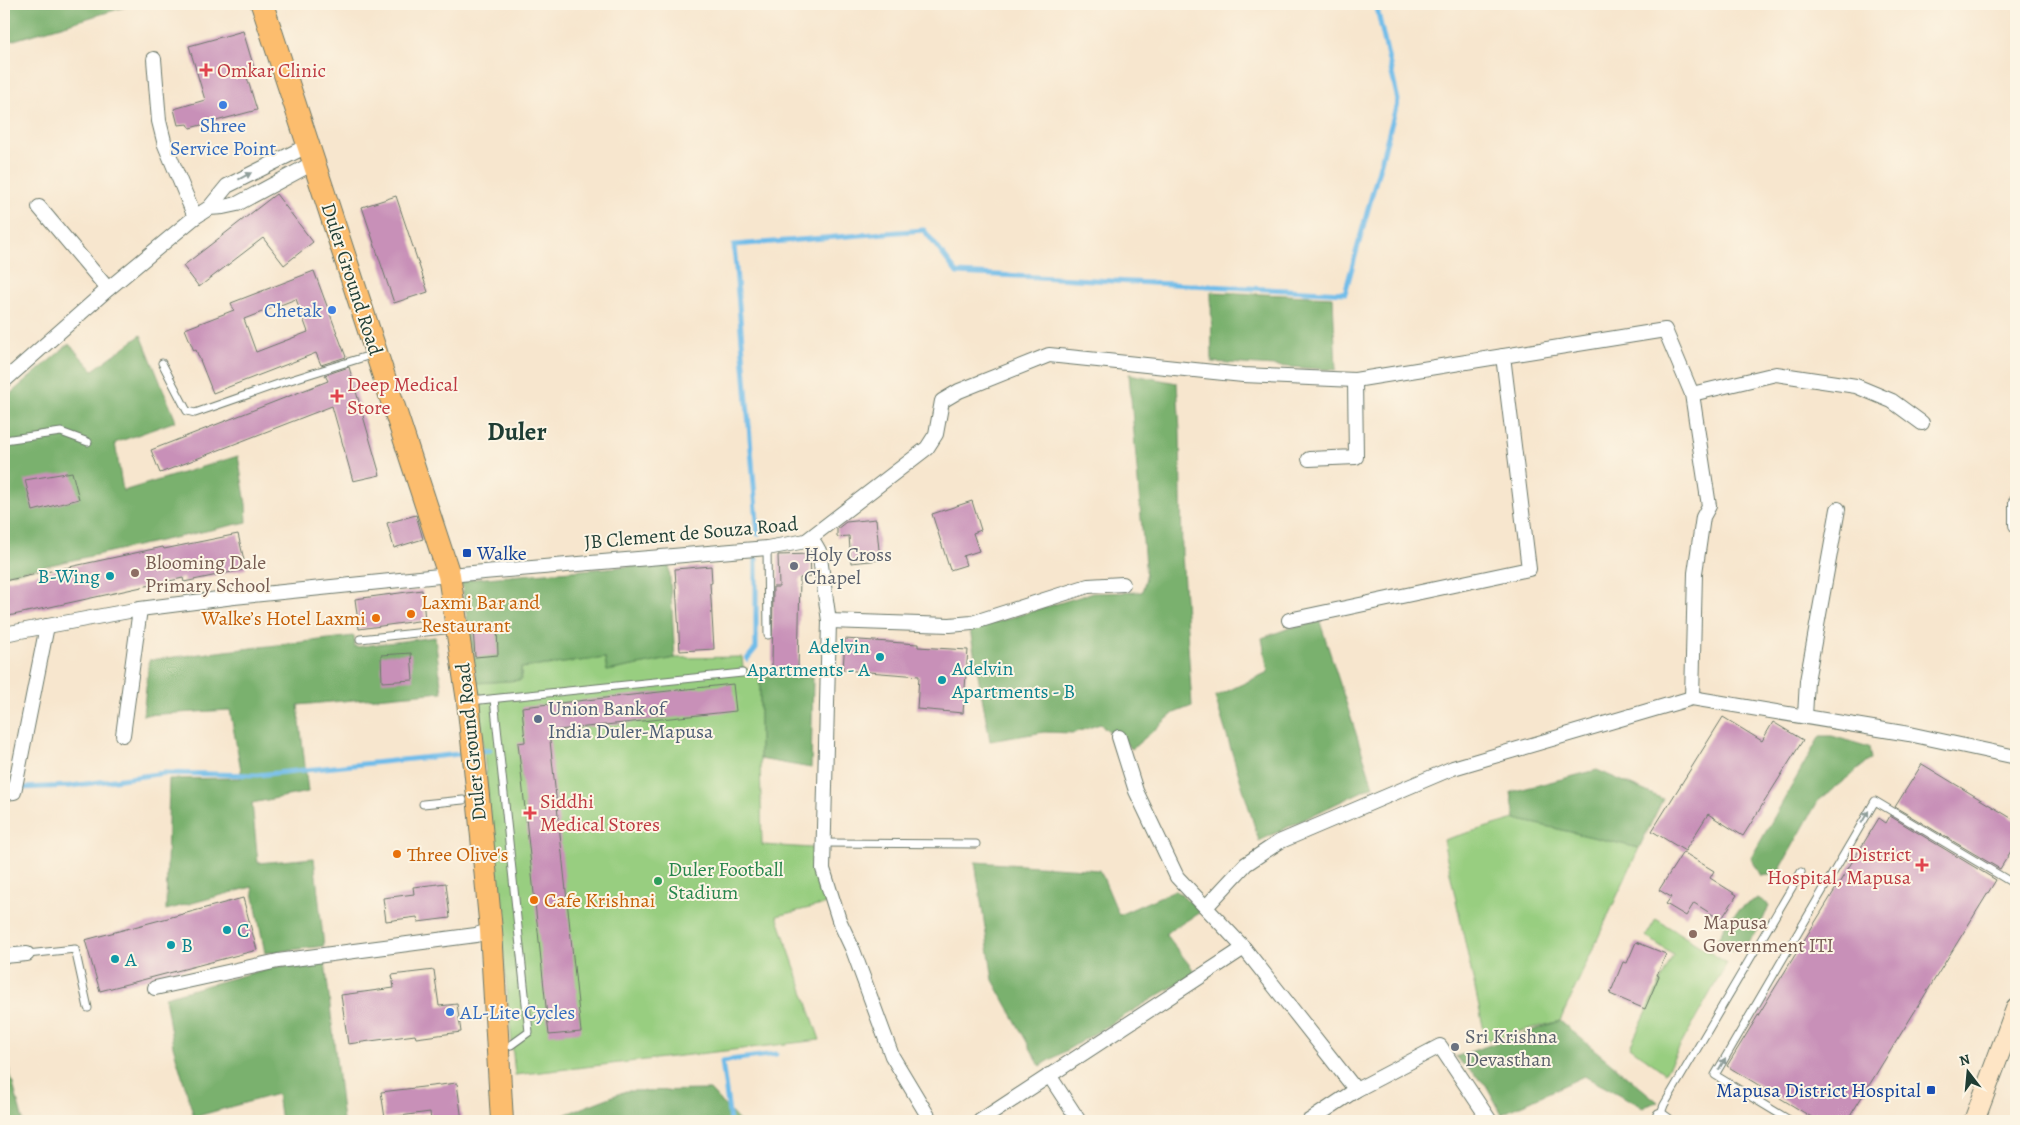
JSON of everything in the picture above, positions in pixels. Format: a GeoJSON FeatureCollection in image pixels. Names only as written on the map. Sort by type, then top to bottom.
{"type":"FeatureCollection","features":[{"type":"Feature","properties":{"kind":"main road","name":"Duler Ground Road"},"geometry":{"type":"LineString","coordinates":[[262,4],[448,575],[468,701],[491,930],[502,1121]]}},
{"type":"Feature","properties":{"kind":"main road"},"geometry":{"type":"LineString","coordinates":[[1974,1121],[2016,1009]]}},
{"type":"Feature","properties":{"kind":"street"},"geometry":{"type":"LineString","coordinates":[[154,59],[159,121],[165,145],[195,217]]}},
{"type":"Feature","properties":{"kind":"street"},"geometry":{"type":"LineString","coordinates":[[209,208],[237,204],[312,154]]}},
{"type":"Feature","properties":{"kind":"street"},"geometry":{"type":"LineString","coordinates":[[4,381],[108,289],[195,217],[209,208],[227,186],[312,154]]}},
{"type":"Feature","properties":{"kind":"street"},"geometry":{"type":"LineString","coordinates":[[39,207],[108,289]]}},
{"type":"Feature","properties":{"kind":"street"},"geometry":{"type":"LineString","coordinates":[[806,541],[927,448],[936,434],[942,401],[959,390],[1049,354],[1243,375],[1355,380],[1665,330],[1692,394],[1709,506],[1703,517],[1695,573],[1692,698]]}},
{"type":"Feature","properties":{"kind":"street"},"geometry":{"type":"LineString","coordinates":[[1289,620],[1529,569],[1503,356]]}},
{"type":"Feature","properties":{"kind":"street"},"geometry":{"type":"LineString","coordinates":[[1692,394],[1776,374],[1856,386],[1892,401],[1922,423]]}},
{"type":"Feature","properties":{"kind":"street"},"geometry":{"type":"LineString","coordinates":[[1310,459],[1356,457],[1355,380]]}},
{"type":"Feature","properties":{"kind":"street"},"geometry":{"type":"LineString","coordinates":[[2016,502],[2016,525]]}},
{"type":"Feature","properties":{"kind":"street"},"geometry":{"type":"LineString","coordinates":[[1805,716],[1807,681],[1838,509]]}},
{"type":"Feature","properties":{"kind":"street","name":"JB Clement de Souza Road"},"geometry":{"type":"LineString","coordinates":[[4,634],[140,609],[448,575],[767,548],[806,541],[815,544],[819,551],[829,621],[824,869],[839,920],[860,967],[892,1056],[931,1121]]}},
{"type":"Feature","properties":{"kind":"street"},"geometry":{"type":"LineString","coordinates":[[829,621],[950,625],[972,623],[1088,586],[1123,584]]}},
{"type":"Feature","properties":{"kind":"street"},"geometry":{"type":"LineString","coordinates":[[123,735],[140,609]]}},
{"type":"Feature","properties":{"kind":"street"},"geometry":{"type":"LineString","coordinates":[[4,793],[14,792],[47,626]]}},
{"type":"Feature","properties":{"kind":"street"},"geometry":{"type":"LineString","coordinates":[[1207,906],[1246,864],[1279,842],[1453,768],[1692,698],[1909,734],[2016,757]]}},
{"type":"Feature","properties":{"kind":"street"},"geometry":{"type":"LineString","coordinates":[[1119,737],[1136,791],[1177,877],[1207,906],[1244,948],[1356,1090]]}},
{"type":"Feature","properties":{"kind":"street"},"geometry":{"type":"LineString","coordinates":[[156,988],[278,961],[476,935],[491,930]]}},
{"type":"Feature","properties":{"kind":"street"},"geometry":{"type":"LineString","coordinates":[[980,1121],[1244,948]]}},
{"type":"Feature","properties":{"kind":"street"},"geometry":{"type":"LineString","coordinates":[[4,956],[27,954]]}},
{"type":"Feature","properties":{"kind":"street"},"geometry":{"type":"LineString","coordinates":[[1309,1121],[1356,1090],[1440,1046],[1490,1121]]}},
{"type":"Feature","properties":{"kind":"street"},"geometry":{"type":"LineString","coordinates":[[1049,1075],[1079,1121]]}},
{"type":"Feature","properties":{"kind":"lane"},"geometry":{"type":"LineString","coordinates":[[162,363],[187,410],[195,413],[281,383],[376,354]]}},
{"type":"Feature","properties":{"kind":"lane"},"geometry":{"type":"LineString","coordinates":[[4,440],[61,432],[88,442]]}},
{"type":"Feature","properties":{"kind":"lane"},"geometry":{"type":"LineString","coordinates":[[767,548],[768,636]]}},
{"type":"Feature","properties":{"kind":"lane"},"geometry":{"type":"LineString","coordinates":[[360,638],[458,629]]}},
{"type":"Feature","properties":{"kind":"lane"},"geometry":{"type":"LineString","coordinates":[[468,701],[742,673]]}},
{"type":"Feature","properties":{"kind":"lane"},"geometry":{"type":"LineString","coordinates":[[494,699],[529,1032],[511,1045],[498,1049]]}},
{"type":"Feature","properties":{"kind":"lane"},"geometry":{"type":"LineString","coordinates":[[423,804],[463,800]]}},
{"type":"Feature","properties":{"kind":"lane"},"geometry":{"type":"LineString","coordinates":[[1790,1121],[1715,1075],[1875,800],[2016,885]]}},
{"type":"Feature","properties":{"kind":"lane"},"geometry":{"type":"LineString","coordinates":[[824,844],[976,844]]}},
{"type":"Feature","properties":{"kind":"lane"},"geometry":{"type":"LineString","coordinates":[[1663,1119],[1664,1105],[1801,872]]}},
{"type":"Feature","properties":{"kind":"lane"},"geometry":{"type":"LineString","coordinates":[[27,954],[75,949],[88,1008]]}},
{"type":"Feature","properties":{"kind":"green space"},"geometry":{"type":"Polygon","coordinates":[[[4,4],[135,4],[4,43],[4,4]]]}},
{"type":"Feature","properties":{"kind":"green space"},"geometry":{"type":"Polygon","coordinates":[[[1211,292],[1333,297],[1336,370],[1212,362],[1211,292]]]}},
{"type":"Feature","properties":{"kind":"green space"},"geometry":{"type":"Polygon","coordinates":[[[141,335],[176,421],[115,443],[123,491],[238,456],[247,522],[4,575],[4,399],[69,344],[93,370],[141,335]]]}},
{"type":"Feature","properties":{"kind":"green space"},"geometry":{"type":"Polygon","coordinates":[[[1129,374],[1177,383],[1180,431],[1182,554],[1192,706],[1174,713],[1132,749],[1100,724],[1074,733],[1044,732],[990,741],[970,630],[1092,593],[1142,592],[1146,577],[1129,374]]]}},
{"type":"Feature","properties":{"kind":"green space"},"geometry":{"type":"Polygon","coordinates":[[[669,563],[675,658],[607,671],[605,658],[521,668],[521,680],[477,683],[461,580],[669,563]]]}},
{"type":"Feature","properties":{"kind":"green space"},"geometry":{"type":"Polygon","coordinates":[[[1320,622],[1373,786],[1259,841],[1215,697],[1268,672],[1262,638],[1290,628],[1320,622]]]}},
{"type":"Feature","properties":{"kind":"green space"},"geometry":{"type":"Polygon","coordinates":[[[354,636],[355,647],[435,637],[442,692],[298,705],[308,792],[252,803],[258,863],[314,858],[324,946],[265,953],[252,887],[166,910],[169,779],[241,778],[241,770],[230,710],[143,715],[149,660],[354,636]]]}},
{"type":"Feature","properties":{"kind":"green space","name":"Duler Football Stadium"},"geometry":{"type":"Polygon","coordinates":[[[742,657],[743,667],[760,676],[762,845],[812,848],[826,904],[777,916],[820,1040],[515,1075],[477,683],[521,680],[521,668],[605,658],[607,671],[675,658],[742,657]]]}},
{"type":"Feature","properties":{"kind":"green space"},"geometry":{"type":"Polygon","coordinates":[[[760,676],[813,677],[811,768],[760,759],[760,676]]]}},
{"type":"Feature","properties":{"kind":"green space"},"geometry":{"type":"Polygon","coordinates":[[[1820,736],[1832,736],[1869,747],[1871,759],[1818,801],[1777,874],[1761,876],[1751,858],[1820,736]]]}},
{"type":"Feature","properties":{"kind":"green space"},"geometry":{"type":"Polygon","coordinates":[[[1597,770],[1663,799],[1639,848],[1515,819],[1511,792],[1597,770]]]}},
{"type":"Feature","properties":{"kind":"green space"},"geometry":{"type":"Polygon","coordinates":[[[1515,819],[1639,848],[1560,1021],[1486,1040],[1443,840],[1515,819]]]}},
{"type":"Feature","properties":{"kind":"green space"},"geometry":{"type":"Polygon","coordinates":[[[975,862],[1100,870],[1119,915],[1175,890],[1202,911],[1165,934],[1196,973],[1040,1066],[993,980],[975,862]]]}},
{"type":"Feature","properties":{"kind":"green space"},"geometry":{"type":"Polygon","coordinates":[[[1758,898],[1769,905],[1760,925],[1739,951],[1728,950],[1717,941],[1724,927],[1738,910],[1758,898]]]}},
{"type":"Feature","properties":{"kind":"green space"},"geometry":{"type":"Polygon","coordinates":[[[1656,919],[1727,963],[1665,1073],[1630,1047],[1673,955],[1646,936],[1656,919]]]}},
{"type":"Feature","properties":{"kind":"green space"},"geometry":{"type":"Polygon","coordinates":[[[325,961],[343,1121],[281,1121],[277,1094],[194,1117],[173,1046],[165,997],[273,967],[325,961]]]}},
{"type":"Feature","properties":{"kind":"green space"},"geometry":{"type":"Polygon","coordinates":[[[1560,1021],[1658,1102],[1643,1107],[1584,1076],[1502,1114],[1486,1085],[1455,1057],[1560,1021]]]}},
{"type":"Feature","properties":{"kind":"green space"},"geometry":{"type":"Polygon","coordinates":[[[4,1051],[23,1121],[4,1121],[4,1051]]]}},
{"type":"Feature","properties":{"kind":"green space"},"geometry":{"type":"Polygon","coordinates":[[[710,1090],[739,1121],[548,1121],[626,1091],[710,1090]]]}},
{"type":"Feature","properties":{"kind":"building"},"geometry":{"type":"Polygon","coordinates":[[[243,31],[254,68],[245,71],[257,110],[190,128],[188,124],[178,125],[174,109],[205,100],[189,46],[243,31]]]}},
{"type":"Feature","properties":{"kind":"building"},"geometry":{"type":"Polygon","coordinates":[[[276,194],[313,242],[284,265],[263,238],[199,287],[183,266],[276,194]]]}},
{"type":"Feature","properties":{"kind":"building"},"geometry":{"type":"Polygon","coordinates":[[[396,196],[428,292],[394,303],[362,207],[396,196]]]}},
{"type":"Feature","properties":{"kind":"building"},"geometry":{"type":"Polygon","coordinates":[[[314,271],[346,357],[321,365],[316,353],[213,393],[196,350],[194,351],[185,329],[234,310],[231,303],[314,271]],[[296,299],[244,319],[256,352],[308,332],[296,299]]]}},
{"type":"Feature","properties":{"kind":"building"},"geometry":{"type":"Polygon","coordinates":[[[349,367],[380,475],[353,481],[332,406],[160,473],[151,450],[328,381],[325,375],[349,367]]]}},
{"type":"Feature","properties":{"kind":"building"},"geometry":{"type":"Polygon","coordinates":[[[72,472],[79,499],[33,511],[25,480],[72,472]]]}},
{"type":"Feature","properties":{"kind":"building"},"geometry":{"type":"Polygon","coordinates":[[[972,501],[981,530],[973,533],[979,551],[963,556],[966,565],[950,570],[932,514],[972,501]]]}},
{"type":"Feature","properties":{"kind":"building"},"geometry":{"type":"Polygon","coordinates":[[[416,515],[423,539],[394,548],[387,523],[416,515]]]}},
{"type":"Feature","properties":{"kind":"building"},"geometry":{"type":"Polygon","coordinates":[[[876,519],[880,560],[851,563],[849,536],[837,537],[837,529],[846,522],[876,519]]]}},
{"type":"Feature","properties":{"kind":"building"},"geometry":{"type":"Polygon","coordinates":[[[238,534],[246,569],[184,582],[183,578],[4,617],[4,581],[163,547],[164,549],[238,534]]]}},
{"type":"Feature","properties":{"kind":"building"},"geometry":{"type":"Polygon","coordinates":[[[810,554],[811,577],[800,578],[798,669],[772,669],[773,587],[779,587],[778,555],[810,554]]]}},
{"type":"Feature","properties":{"kind":"building"},"geometry":{"type":"Polygon","coordinates":[[[711,566],[712,583],[710,583],[714,649],[680,651],[675,569],[711,566]]]}},
{"type":"Feature","properties":{"kind":"building"},"geometry":{"type":"Polygon","coordinates":[[[422,590],[425,620],[359,629],[355,599],[422,590]]]}},
{"type":"Feature","properties":{"kind":"building"},"geometry":{"type":"Polygon","coordinates":[[[497,626],[498,655],[475,657],[473,628],[497,626]]]}},
{"type":"Feature","properties":{"kind":"building"},"geometry":{"type":"Polygon","coordinates":[[[845,639],[918,644],[918,647],[968,650],[963,713],[917,709],[919,676],[843,670],[845,639]]]}},
{"type":"Feature","properties":{"kind":"building"},"geometry":{"type":"Polygon","coordinates":[[[411,653],[413,680],[382,682],[381,655],[411,653]]]}},
{"type":"Feature","properties":{"kind":"building"},"geometry":{"type":"Polygon","coordinates":[[[733,684],[736,711],[549,731],[581,1032],[549,1035],[518,743],[525,742],[522,707],[733,684]]]}},
{"type":"Feature","properties":{"kind":"building"},"geometry":{"type":"Polygon","coordinates":[[[1723,717],[1762,741],[1773,722],[1803,740],[1743,836],[1708,814],[1685,851],[1652,831],[1723,717]]]}},
{"type":"Feature","properties":{"kind":"building"},"geometry":{"type":"Polygon","coordinates":[[[1922,764],[2016,821],[2016,843],[2000,869],[1895,807],[1922,764]]]}},
{"type":"Feature","properties":{"kind":"building"},"geometry":{"type":"Polygon","coordinates":[[[1890,816],[1996,880],[1847,1121],[1818,1121],[1727,1066],[1879,818],[1886,823],[1890,816]]]}},
{"type":"Feature","properties":{"kind":"building"},"geometry":{"type":"Polygon","coordinates":[[[1683,852],[1714,871],[1710,878],[1737,895],[1721,920],[1694,903],[1686,916],[1666,904],[1671,897],[1659,890],[1683,852]]]}},
{"type":"Feature","properties":{"kind":"building"},"geometry":{"type":"Polygon","coordinates":[[[446,883],[450,918],[418,922],[417,917],[386,921],[383,898],[414,894],[413,887],[446,883]]]}},
{"type":"Feature","properties":{"kind":"building"},"geometry":{"type":"Polygon","coordinates":[[[243,898],[257,950],[100,991],[85,940],[243,898]]]}},
{"type":"Feature","properties":{"kind":"building"},"geometry":{"type":"Polygon","coordinates":[[[1636,942],[1666,954],[1645,1009],[1610,994],[1623,962],[1627,963],[1636,942]]]}},
{"type":"Feature","properties":{"kind":"building"},"geometry":{"type":"Polygon","coordinates":[[[434,970],[439,1006],[457,1004],[461,1032],[416,1038],[415,1035],[348,1044],[341,995],[394,988],[392,975],[434,970]]]}},
{"type":"Feature","properties":{"kind":"building"},"geometry":{"type":"Polygon","coordinates":[[[457,1083],[462,1121],[431,1121],[430,1112],[385,1118],[381,1092],[457,1083]]]}},
{"type":"Feature","properties":{"kind":"waterway"},"geometry":{"type":"LineString","coordinates":[[758,534],[734,245],[924,230],[957,273],[1345,293],[1398,100],[1376,4]]}},
{"type":"Feature","properties":{"kind":"waterway"},"geometry":{"type":"LineString","coordinates":[[747,659],[756,648],[756,559]]}},
{"type":"Feature","properties":{"kind":"waterway"},"geometry":{"type":"LineString","coordinates":[[479,751],[490,750]]}},
{"type":"Feature","properties":{"kind":"waterway"},"geometry":{"type":"LineString","coordinates":[[17,788],[71,786],[164,773],[257,775],[469,753]]}},
{"type":"Feature","properties":{"kind":"waterway"},"geometry":{"type":"LineString","coordinates":[[730,1121],[722,1061],[776,1054]]}},
{"type":"Feature","properties":{"kind":"place","name":"Omkar Clinic"},"geometry":{"type":"Point","coordinates":[206,70]}},
{"type":"Feature","properties":{"kind":"place","name":"Shree Service Point"},"geometry":{"type":"Point","coordinates":[223,105]}},
{"type":"Feature","properties":{"kind":"place","name":"Chetak"},"geometry":{"type":"Point","coordinates":[332,310]}},
{"type":"Feature","properties":{"kind":"place","name":"Deep Medical Store"},"geometry":{"type":"Point","coordinates":[337,396]}},
{"type":"Feature","properties":{"kind":"place","name":"Walke"},"geometry":{"type":"Point","coordinates":[467,553]}},
{"type":"Feature","properties":{"kind":"place","name":"Holy Cross Chapel"},"geometry":{"type":"Point","coordinates":[794,566]}},
{"type":"Feature","properties":{"kind":"place","name":"Blooming Dale Primary School"},"geometry":{"type":"Point","coordinates":[135,573]}},
{"type":"Feature","properties":{"kind":"place","name":"B-Wing"},"geometry":{"type":"Point","coordinates":[110,576]}},
{"type":"Feature","properties":{"kind":"place","name":"Laxmi Bar and Restaurant"},"geometry":{"type":"Point","coordinates":[411,614]}},
{"type":"Feature","properties":{"kind":"place","name":"Walke’s Hotel Laxmi"},"geometry":{"type":"Point","coordinates":[376,618]}},
{"type":"Feature","properties":{"kind":"place","name":"Adelvin Apartments - A"},"geometry":{"type":"Point","coordinates":[880,657]}},
{"type":"Feature","properties":{"kind":"place","name":"Adelvin Apartments - B"},"geometry":{"type":"Point","coordinates":[942,680]}},
{"type":"Feature","properties":{"kind":"place","name":"Union Bank of India Duler-Mapusa"},"geometry":{"type":"Point","coordinates":[538,719]}},
{"type":"Feature","properties":{"kind":"place","name":"Siddhi Medical Stores"},"geometry":{"type":"Point","coordinates":[530,813]}},
{"type":"Feature","properties":{"kind":"place","name":"Three Olive's"},"geometry":{"type":"Point","coordinates":[397,854]}},
{"type":"Feature","properties":{"kind":"place","name":"District Hospital, Mapusa"},"geometry":{"type":"Point","coordinates":[1922,865]}},
{"type":"Feature","properties":{"kind":"place","name":"Duler Football Stadium"},"geometry":{"type":"Point","coordinates":[658,881]}},
{"type":"Feature","properties":{"kind":"place","name":"Cafe Krishnai"},"geometry":{"type":"Point","coordinates":[534,900]}},
{"type":"Feature","properties":{"kind":"place","name":"C"},"geometry":{"type":"Point","coordinates":[227,930]}},
{"type":"Feature","properties":{"kind":"place","name":"Mapusa Government ITI"},"geometry":{"type":"Point","coordinates":[1693,934]}},
{"type":"Feature","properties":{"kind":"place","name":"B"},"geometry":{"type":"Point","coordinates":[171,945]}},
{"type":"Feature","properties":{"kind":"place","name":"A"},"geometry":{"type":"Point","coordinates":[115,959]}},
{"type":"Feature","properties":{"kind":"place","name":"AL-Lite Cycles"},"geometry":{"type":"Point","coordinates":[450,1012]}},
{"type":"Feature","properties":{"kind":"place","name":"Sri Krishna Devasthan"},"geometry":{"type":"Point","coordinates":[1455,1047]}},
{"type":"Feature","properties":{"kind":"place","name":"Mapusa District Hospital"},"geometry":{"type":"Point","coordinates":[1931,1090]}},
{"type":"Feature","properties":{"kind":"district","name":"Duler"},"geometry":{"type":"Point","coordinates":[517,432]}}]}
